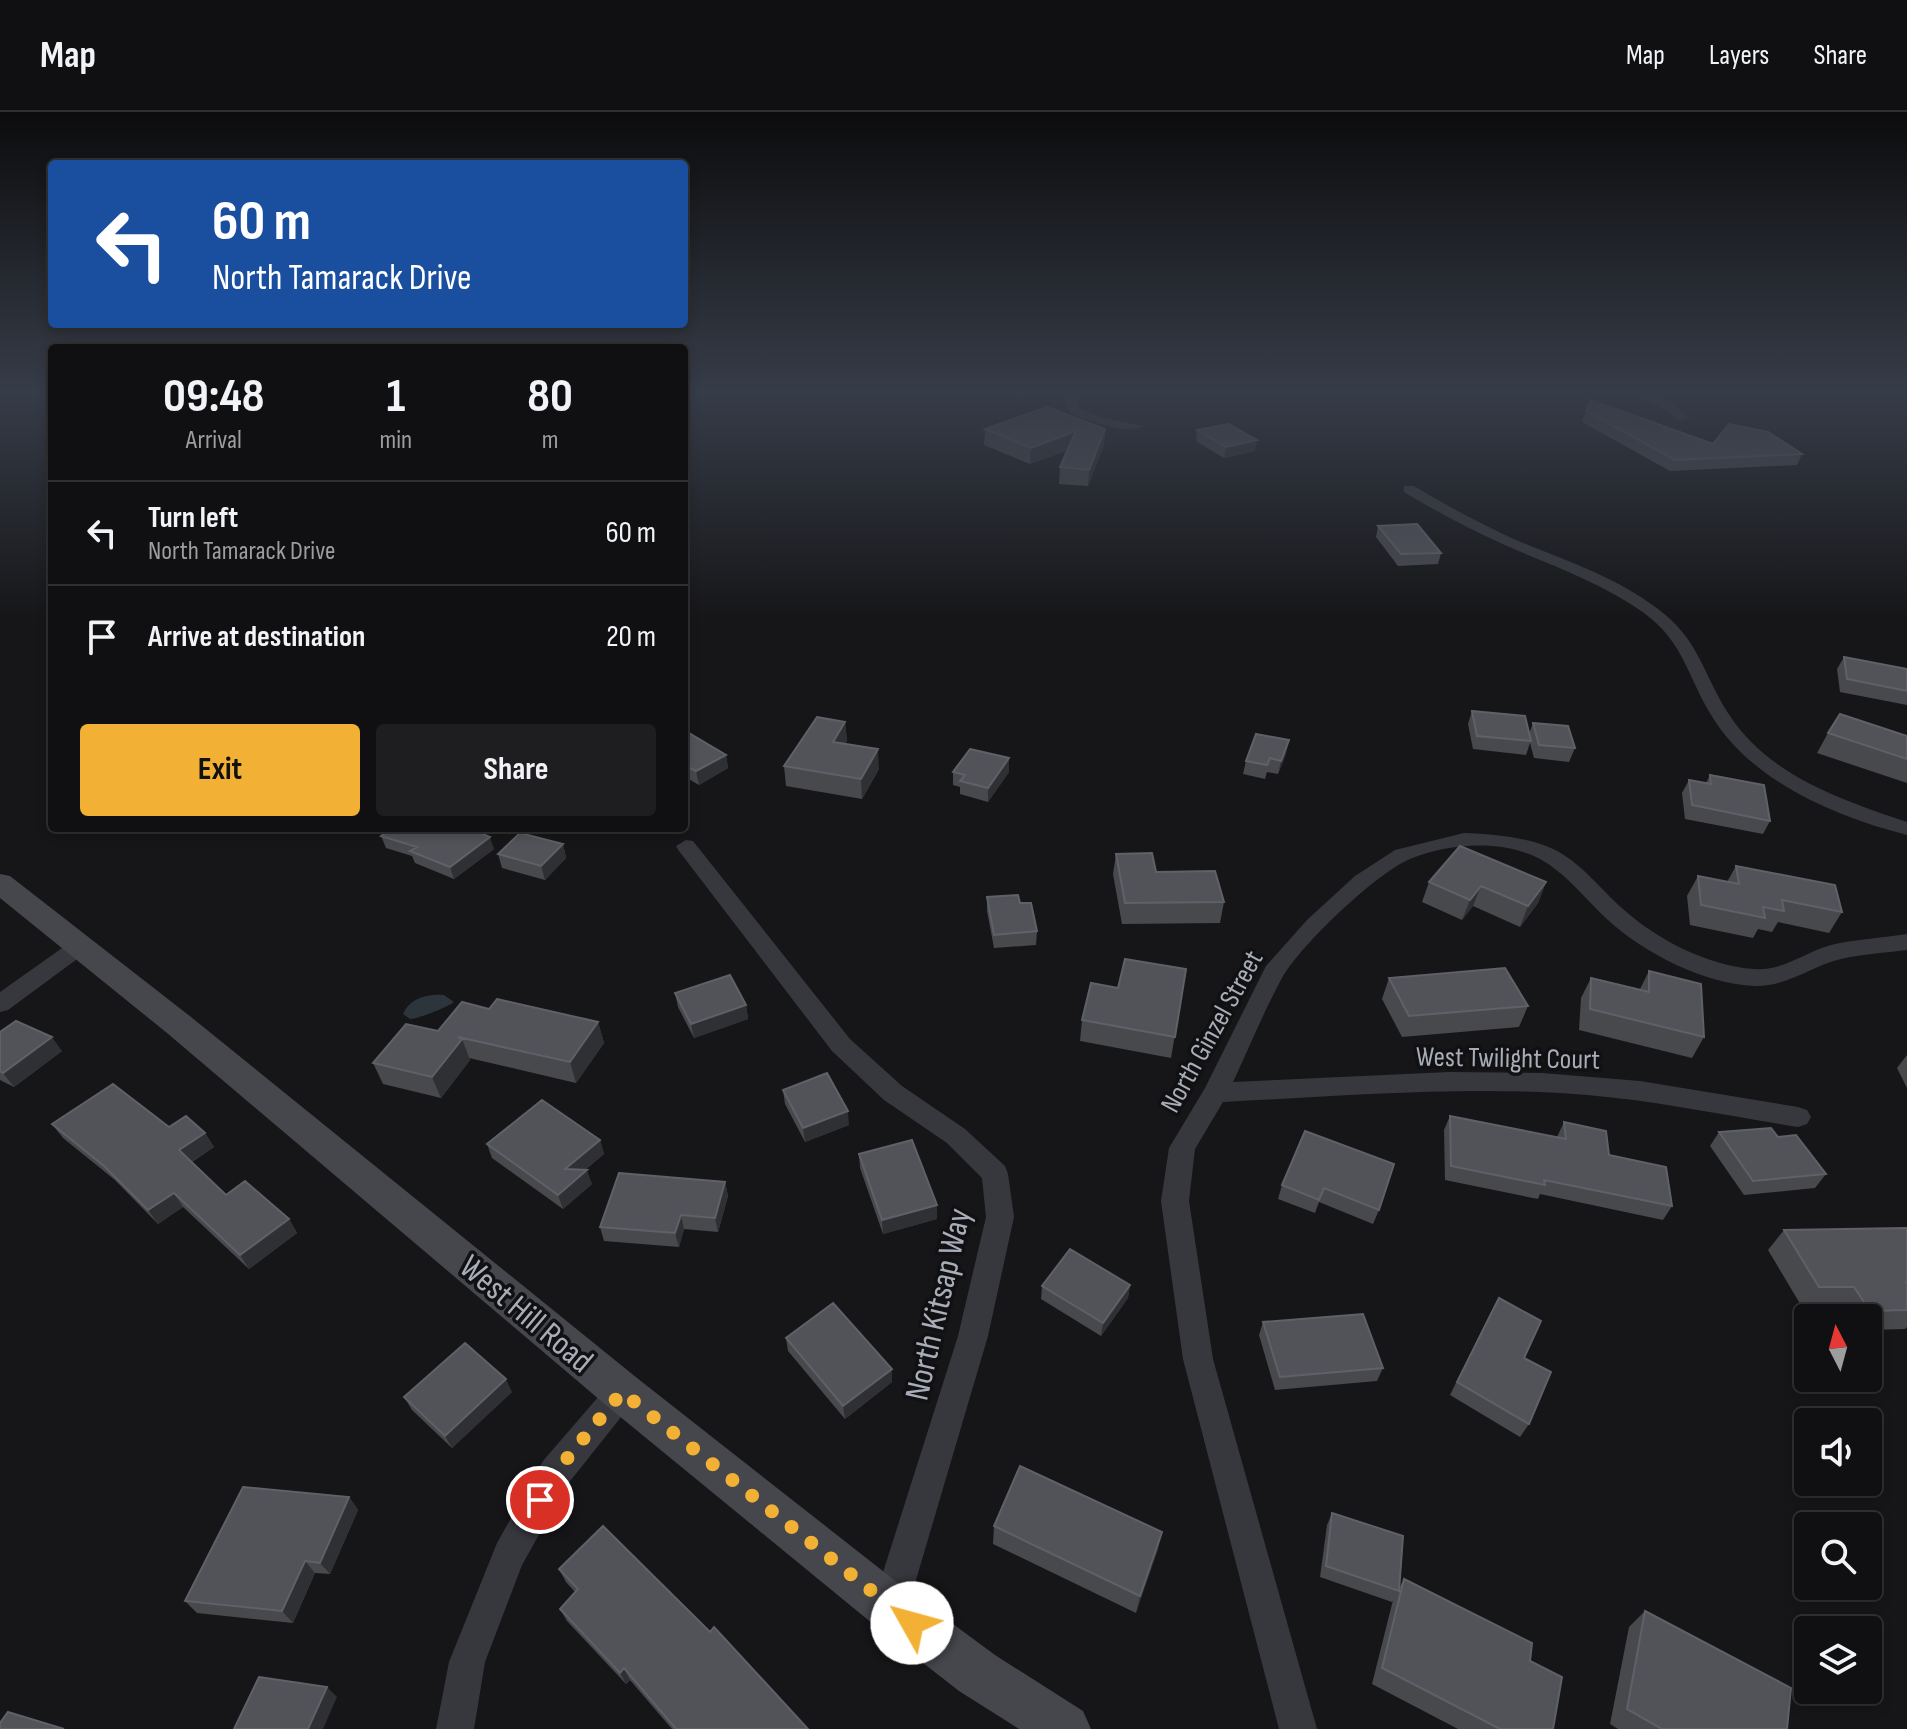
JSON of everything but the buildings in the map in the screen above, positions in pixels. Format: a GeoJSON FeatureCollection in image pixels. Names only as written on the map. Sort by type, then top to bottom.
{"type":"FeatureCollection","features":[{"type":"Feature","properties":{"kind":"street"},"geometry":{"type":"LineString","coordinates":[[1409,489],[1450,514],[1578,569],[1645,607],[1668,624],[1691,650],[1722,719],[1744,745],[1771,767],[1813,791],[1907,829]]}},
{"type":"Feature","properties":{"kind":"street","name":"North Ginzel Street"},"geometry":{"type":"LineString","coordinates":[[1298,1729],[1198,1359],[1175,1201],[1182,1148],[1215,1093],[1274,972],[1315,925],[1363,881],[1402,855],[1464,839],[1492,840],[1546,854],[1580,878],[1637,932],[1674,953],[1719,971],[1756,978],[1785,973],[1835,952],[1907,942]]}},
{"type":"Feature","properties":{"kind":"street","name":"North Kitsap Way"},"geometry":{"type":"LineString","coordinates":[[686,846],[841,1045],[893,1093],[956,1136],[995,1174],[1000,1217],[973,1336],[890,1607]]}},
{"type":"Feature","properties":{"kind":"street","name":"West Hill Road"},"geometry":{"type":"LineString","coordinates":[[0,883],[890,1607],[977,1673],[1065,1729]]}},
{"type":"Feature","properties":{"kind":"street"},"geometry":{"type":"LineString","coordinates":[[0,1004],[80,946]]}},
{"type":"Feature","properties":{"kind":"street","name":"West Twilight Court"},"geometry":{"type":"LineString","coordinates":[[1215,1093],[1518,1081],[1675,1095],[1798,1117]]}},
{"type":"Feature","properties":{"kind":"street"},"geometry":{"type":"LineString","coordinates":[[455,1729],[467,1662],[509,1555],[555,1473],[622,1392]]}},
{"type":"Feature","properties":{"kind":"shaded area"},"geometry":{"type":"Polygon","coordinates":[[[444,995],[454,1002],[410,1019],[403,1014],[410,1004],[420,998],[444,995]]]}},
{"type":"Feature","properties":{"kind":"route"},"geometry":{"type":"LineString","coordinates":[[540,1500],[555,1473],[622,1392],[912,1623]]}}]}
